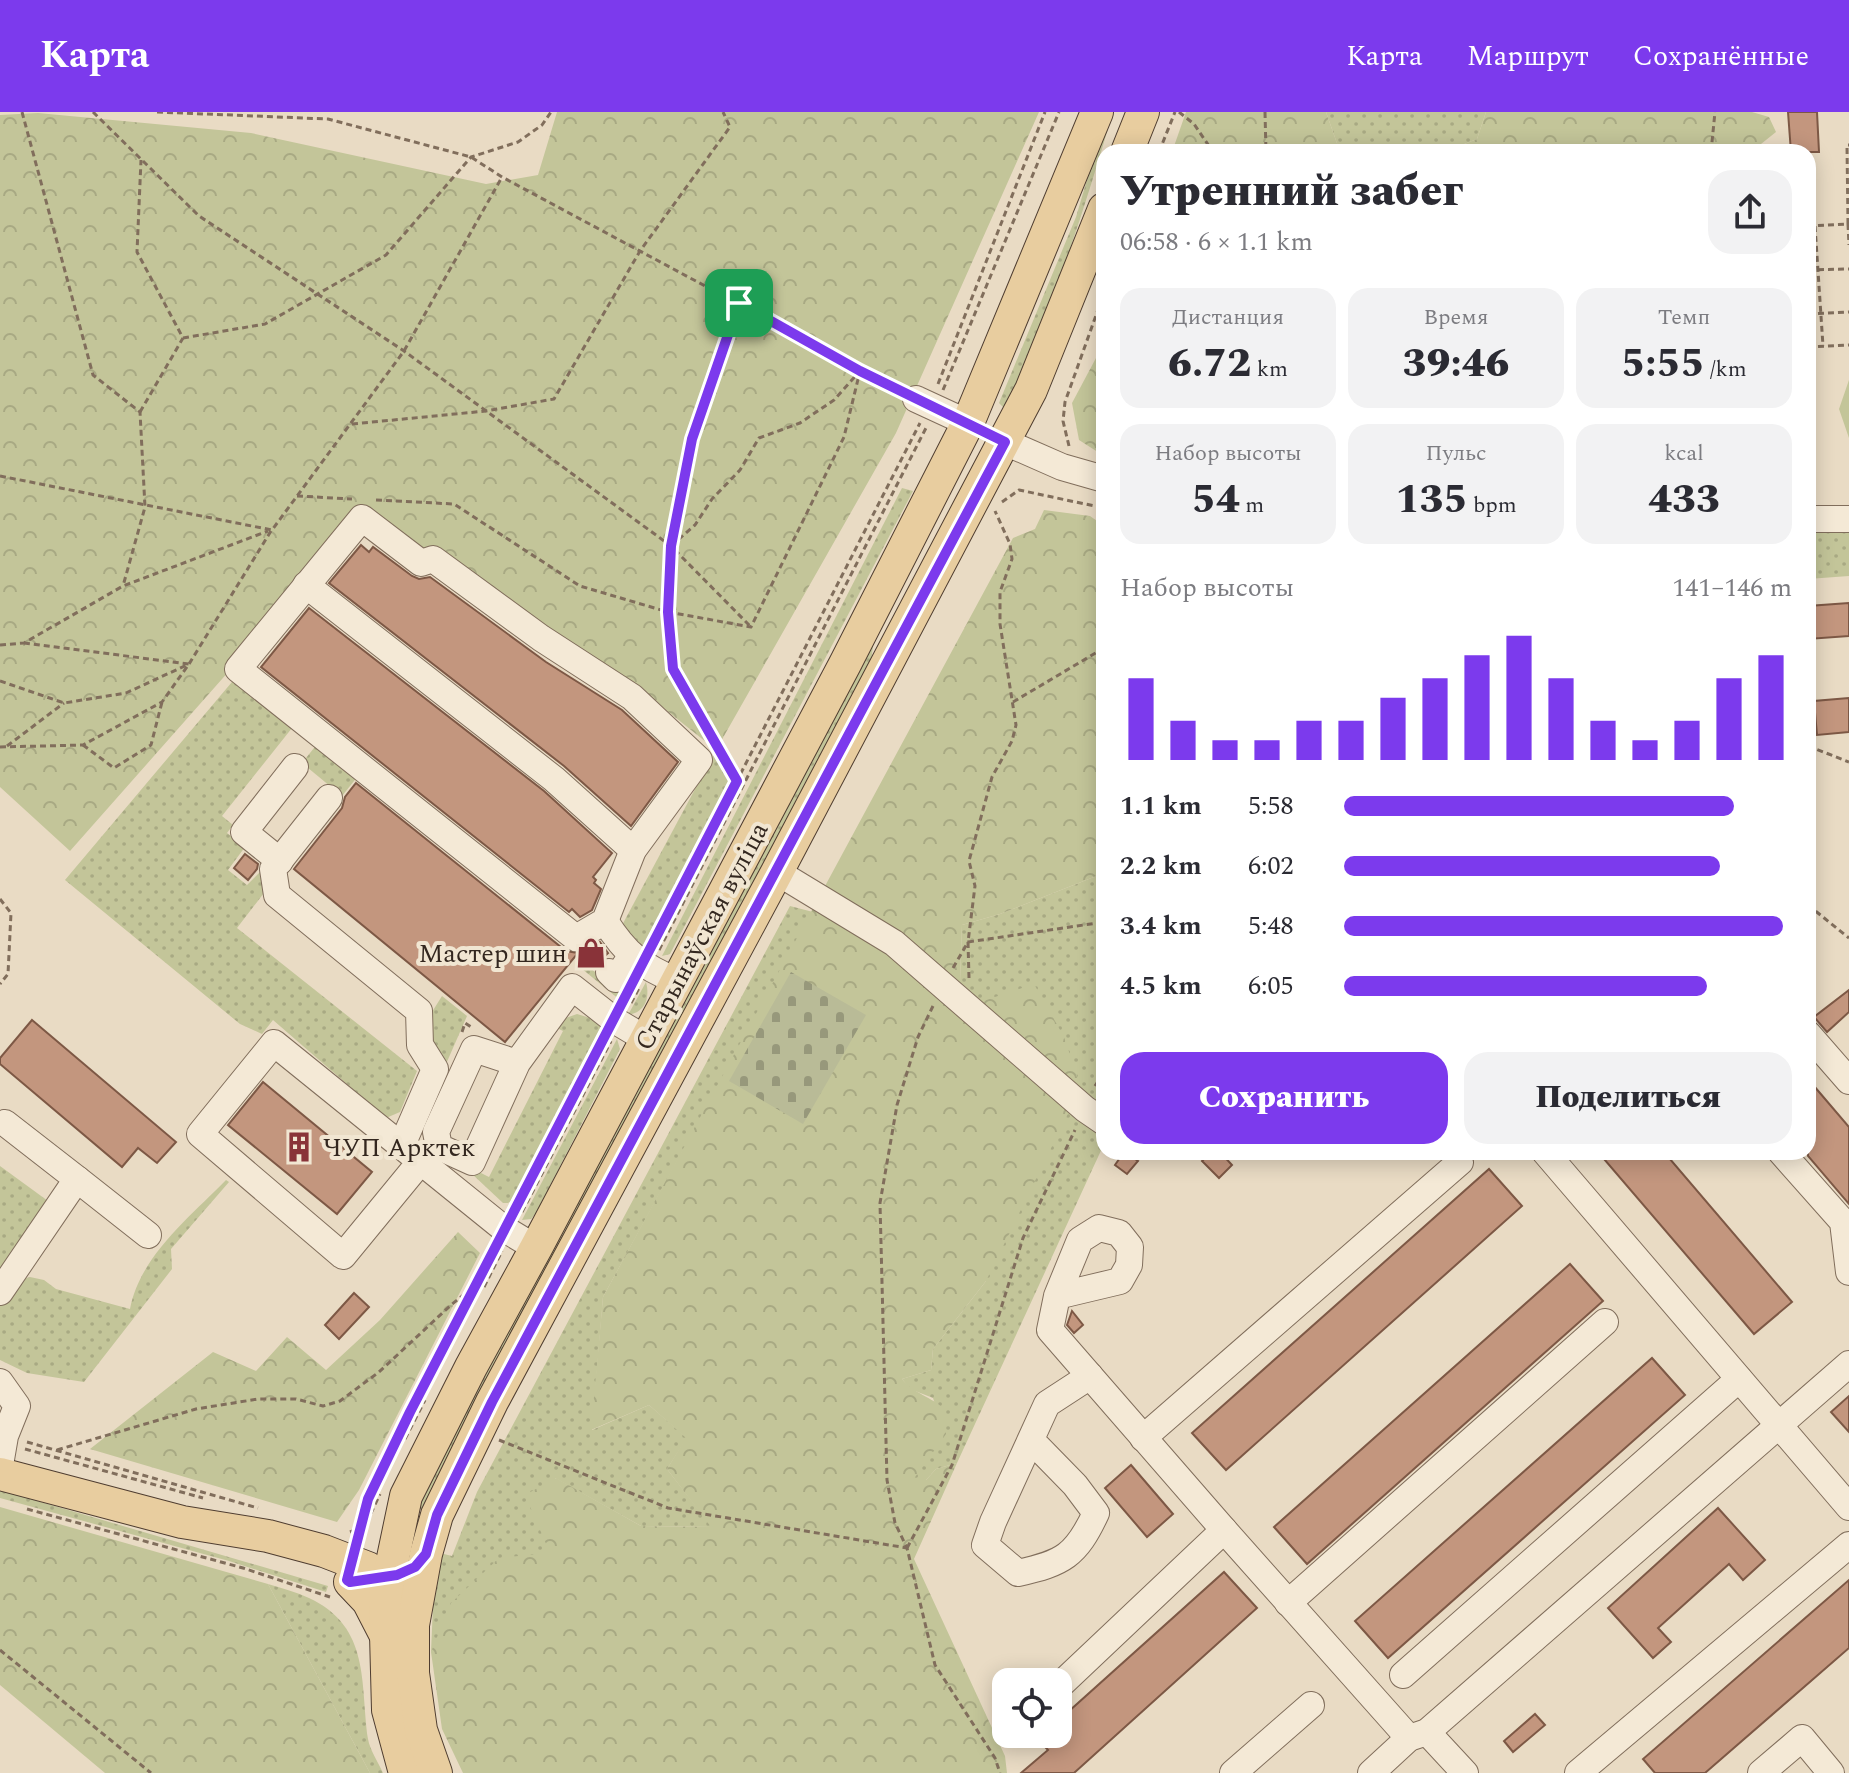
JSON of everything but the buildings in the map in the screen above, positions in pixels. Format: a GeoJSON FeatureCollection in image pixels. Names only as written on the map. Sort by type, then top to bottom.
{"type":"FeatureCollection","features":[{"type":"Feature","properties":{"kind":"main road","name":"Старынаўская вуліца"},"geometry":{"type":"LineString","coordinates":[[387,1578],[406,1496],[471,1367],[845,664],[968,423],[1097,112]]}},
{"type":"Feature","properties":{"kind":"main road"},"geometry":{"type":"LineString","coordinates":[[1130,144],[1143,112]]}},
{"type":"Feature","properties":{"kind":"main road","name":"Старынаўская вуліца"},"geometry":{"type":"LineString","coordinates":[[405,1773],[388,1710],[399,1630],[437,1515],[467,1450],[1005,442],[1031,390],[1096,229]]}},
{"type":"Feature","properties":{"kind":"main road"},"geometry":{"type":"LineString","coordinates":[[968,423],[1005,442]]}},
{"type":"Feature","properties":{"kind":"main road"},"geometry":{"type":"LineString","coordinates":[[1,1461],[182,1522],[233,1548],[344,1573],[387,1578],[407,1572],[426,1554]]}},
{"type":"Feature","properties":{"kind":"main road"},"geometry":{"type":"LineString","coordinates":[[344,1573],[372,1545],[406,1496]]}},
{"type":"Feature","properties":{"kind":"main road"},"geometry":{"type":"LineString","coordinates":[[344,1573],[399,1630]]}},
{"type":"Feature","properties":{"kind":"main road"},"geometry":{"type":"LineString","coordinates":[[387,1578],[406,1599],[399,1630]]}},
{"type":"Feature","properties":{"kind":"main road","name":"Старынаўская вуліца"},"geometry":{"type":"LineString","coordinates":[[399,1630],[413,1673],[415,1702],[428,1754],[436,1773]]}},
{"type":"Feature","properties":{"kind":"street"},"geometry":{"type":"LineString","coordinates":[[922,401],[968,423]]}},
{"type":"Feature","properties":{"kind":"street"},"geometry":{"type":"LineString","coordinates":[[1005,442],[1062,467],[1096,477]]}},
{"type":"Feature","properties":{"kind":"street"},"geometry":{"type":"LineString","coordinates":[[362,518],[421,563],[433,559],[541,638],[632,697],[699,760],[633,850],[605,921],[576,938],[238,669],[306,585],[362,518]]}},
{"type":"Feature","properties":{"kind":"street"},"geometry":{"type":"LineString","coordinates":[[1816,519],[1849,519]]}},
{"type":"Feature","properties":{"kind":"street"},"geometry":{"type":"LineString","coordinates":[[306,585],[554,779],[633,850]]}},
{"type":"Feature","properties":{"kind":"street"},"geometry":{"type":"LineString","coordinates":[[280,861],[244,832],[295,767]]}},
{"type":"Feature","properties":{"kind":"street"},"geometry":{"type":"LineString","coordinates":[[329,798],[273,869],[277,895],[419,1011],[420,1045],[435,1069],[411,1153],[343,1256],[200,1134],[274,1043],[411,1153],[503,1228],[536,1248]]}},
{"type":"Feature","properties":{"kind":"street"},"geometry":{"type":"LineString","coordinates":[[777,872],[894,943],[1095,1115]]}},
{"type":"Feature","properties":{"kind":"street"},"geometry":{"type":"LineString","coordinates":[[605,921],[615,937],[637,960],[677,981]]}},
{"type":"Feature","properties":{"kind":"street"},"geometry":{"type":"LineString","coordinates":[[609,972],[616,979],[637,960]]}},
{"type":"Feature","properties":{"kind":"street"},"geometry":{"type":"LineString","coordinates":[[517,1063],[572,987],[614,1020],[646,1039]]}},
{"type":"Feature","properties":{"kind":"street"},"geometry":{"type":"LineString","coordinates":[[1816,1043],[1849,1081]]}},
{"type":"Feature","properties":{"kind":"street"},"geometry":{"type":"LineString","coordinates":[[5,1123],[148,1235]]}},
{"type":"Feature","properties":{"kind":"street"},"geometry":{"type":"LineString","coordinates":[[1552,1160],[1849,1507]]}},
{"type":"Feature","properties":{"kind":"street"},"geometry":{"type":"LineString","coordinates":[[1788,1160],[1843,1222],[1849,1272]]}},
{"type":"Feature","properties":{"kind":"street"},"geometry":{"type":"LineString","coordinates":[[1143,1438],[1460,1162]]}},
{"type":"Feature","properties":{"kind":"street"},"geometry":{"type":"LineString","coordinates":[[0,1292],[77,1179]]}},
{"type":"Feature","properties":{"kind":"street"},"geometry":{"type":"LineString","coordinates":[[1057,1296],[1050,1330],[1288,1603],[1418,1735],[1465,1773]]}},
{"type":"Feature","properties":{"kind":"street"},"geometry":{"type":"LineString","coordinates":[[1288,1603],[1605,1322]]}},
{"type":"Feature","properties":{"kind":"street"},"geometry":{"type":"LineString","coordinates":[[1371,1773],[1849,1364]]}},
{"type":"Feature","properties":{"kind":"street"},"geometry":{"type":"LineString","coordinates":[[1031,1440],[1075,1485],[1096,1513],[1083,1541],[1054,1565],[1018,1573],[985,1545],[993,1522],[1047,1404],[1090,1376]]}},
{"type":"Feature","properties":{"kind":"street"},"geometry":{"type":"LineString","coordinates":[[1403,1675],[1739,1379]]}},
{"type":"Feature","properties":{"kind":"street"},"geometry":{"type":"LineString","coordinates":[[0,1382],[17,1406],[1,1461]]}},
{"type":"Feature","properties":{"kind":"street"},"geometry":{"type":"LineString","coordinates":[[1072,1674],[1224,1530]]}},
{"type":"Feature","properties":{"kind":"street"},"geometry":{"type":"LineString","coordinates":[[1578,1773],[1849,1545]]}},
{"type":"Feature","properties":{"kind":"street"},"geometry":{"type":"LineString","coordinates":[[1233,1773],[1311,1705]]}},
{"type":"Feature","properties":{"kind":"street"},"geometry":{"type":"LineString","coordinates":[[1761,1773],[1802,1738],[1831,1773]]}},
{"type":"Feature","properties":{"kind":"path"},"geometry":{"type":"LineString","coordinates":[[22,112],[93,375],[140,412]]}},
{"type":"Feature","properties":{"kind":"path"},"geometry":{"type":"LineString","coordinates":[[93,112],[199,216],[404,351],[671,546],[751,627]]}},
{"type":"Feature","properties":{"kind":"path"},"geometry":{"type":"LineString","coordinates":[[157,112],[328,119],[471,157],[502,177],[860,371],[922,401]]}},
{"type":"Feature","properties":{"kind":"path"},"geometry":{"type":"LineString","coordinates":[[183,338],[265,324],[386,255],[471,157],[518,142],[542,125],[551,112]]}},
{"type":"Feature","properties":{"kind":"path"},"geometry":{"type":"LineString","coordinates":[[351,424],[486,411],[554,399],[640,251],[730,127],[723,112]]}},
{"type":"Feature","properties":{"kind":"path"},"geometry":{"type":"LineString","coordinates":[[637,960],[737,781],[922,401],[946,367],[1045,112]]}},
{"type":"Feature","properties":{"kind":"path"},"geometry":{"type":"LineString","coordinates":[[1163,144],[1177,112],[1194,124],[1208,144]]}},
{"type":"Feature","properties":{"kind":"path"},"geometry":{"type":"LineString","coordinates":[[1265,112],[1266,144]]}},
{"type":"Feature","properties":{"kind":"path"},"geometry":{"type":"LineString","coordinates":[[1712,144],[1715,112]]}},
{"type":"Feature","properties":{"kind":"path"},"geometry":{"type":"LineString","coordinates":[[1849,145],[1849,245]]}},
{"type":"Feature","properties":{"kind":"path"},"geometry":{"type":"LineString","coordinates":[[141,160],[137,252],[183,338]]}},
{"type":"Feature","properties":{"kind":"path"},"geometry":{"type":"LineString","coordinates":[[83,745],[114,768],[151,745],[162,702],[272,530],[404,351],[502,177]]}},
{"type":"Feature","properties":{"kind":"path"},"geometry":{"type":"LineString","coordinates":[[1816,226],[1848,224]]}},
{"type":"Feature","properties":{"kind":"path"},"geometry":{"type":"LineString","coordinates":[[1816,241],[1823,346]]}},
{"type":"Feature","properties":{"kind":"path"},"geometry":{"type":"LineString","coordinates":[[1818,270],[1849,269]]}},
{"type":"Feature","properties":{"kind":"path"},"geometry":{"type":"LineString","coordinates":[[739,303],[692,439],[671,546],[668,612],[673,669],[740,789]]}},
{"type":"Feature","properties":{"kind":"path"},"geometry":{"type":"LineString","coordinates":[[1816,313],[1849,312]]}},
{"type":"Feature","properties":{"kind":"path"},"geometry":{"type":"LineString","coordinates":[[1062,467],[1070,445],[1063,421],[1065,402],[1096,315]]}},
{"type":"Feature","properties":{"kind":"path"},"geometry":{"type":"LineString","coordinates":[[123,586],[145,507],[140,412],[183,338]]}},
{"type":"Feature","properties":{"kind":"path"},"geometry":{"type":"LineString","coordinates":[[1816,346],[1849,345]]}},
{"type":"Feature","properties":{"kind":"path"},"geometry":{"type":"LineString","coordinates":[[671,546],[695,525],[712,499],[740,470],[759,438],[800,423],[834,400],[860,371]]}},
{"type":"Feature","properties":{"kind":"path"},"geometry":{"type":"LineString","coordinates":[[751,627],[844,437],[860,371]]}},
{"type":"Feature","properties":{"kind":"path"},"geometry":{"type":"LineString","coordinates":[[0,476],[272,530]]}},
{"type":"Feature","properties":{"kind":"path"},"geometry":{"type":"LineString","coordinates":[[297,496],[360,499]]}},
{"type":"Feature","properties":{"kind":"path"},"geometry":{"type":"LineString","coordinates":[[376,500],[454,504],[580,586],[668,612],[751,627]]}},
{"type":"Feature","properties":{"kind":"path"},"geometry":{"type":"LineString","coordinates":[[969,979],[968,942],[975,886],[969,861],[992,777],[1012,741],[1016,725],[1000,624],[1000,592],[1012,559],[1010,544],[995,511]]}},
{"type":"Feature","properties":{"kind":"path"},"geometry":{"type":"LineString","coordinates":[[24,643],[123,586],[272,530]]}},
{"type":"Feature","properties":{"kind":"path"},"geometry":{"type":"LineString","coordinates":[[0,645],[24,643],[189,664]]}},
{"type":"Feature","properties":{"kind":"path"},"geometry":{"type":"LineString","coordinates":[[1013,702],[1096,653]]}},
{"type":"Feature","properties":{"kind":"path"},"geometry":{"type":"LineString","coordinates":[[7,746],[64,703],[126,693],[189,664]]}},
{"type":"Feature","properties":{"kind":"path"},"geometry":{"type":"LineString","coordinates":[[0,681],[64,703]]}},
{"type":"Feature","properties":{"kind":"path"},"geometry":{"type":"LineString","coordinates":[[0,747],[83,745],[162,702]]}},
{"type":"Feature","properties":{"kind":"path"},"geometry":{"type":"LineString","coordinates":[[1816,749],[1849,762]]}},
{"type":"Feature","properties":{"kind":"path"},"geometry":{"type":"LineString","coordinates":[[0,899],[11,913],[8,974],[0,984]]}},
{"type":"Feature","properties":{"kind":"path"},"geometry":{"type":"LineString","coordinates":[[1816,911],[1849,938]]}},
{"type":"Feature","properties":{"kind":"path"},"geometry":{"type":"LineString","coordinates":[[968,942],[1096,923]]}},
{"type":"Feature","properties":{"kind":"path"},"geometry":{"type":"LineString","coordinates":[[968,942],[918,1037],[897,1105],[880,1203],[887,1480],[895,1523],[907,1548],[935,1665],[995,1758],[1000,1773]]}},
{"type":"Feature","properties":{"kind":"path"},"geometry":{"type":"LineString","coordinates":[[15,1505],[243,1568],[329,1597],[344,1573],[368,1499],[503,1228],[614,1020]]}},
{"type":"Feature","properties":{"kind":"path"},"geometry":{"type":"LineString","coordinates":[[907,1548],[952,1465],[1023,1238],[1095,1115]]}},
{"type":"Feature","properties":{"kind":"path"},"geometry":{"type":"LineString","coordinates":[[54,1451],[196,1409],[280,1398],[323,1406],[340,1401],[379,1372],[474,1287]]}},
{"type":"Feature","properties":{"kind":"path"},"geometry":{"type":"LineString","coordinates":[[498,1440],[668,1508],[907,1548]]}},
{"type":"Feature","properties":{"kind":"path"},"geometry":{"type":"LineString","coordinates":[[1,1461],[260,1514]]}},
{"type":"Feature","properties":{"kind":"path"},"geometry":{"type":"LineString","coordinates":[[0,1650],[151,1773]]}},
{"type":"Feature","properties":{"kind":"green space"},"geometry":{"type":"Polygon","coordinates":[[[557,112],[1039,112],[896,433],[716,750],[641,690],[422,555],[364,509],[230,670],[70,851],[0,787],[0,115],[38,113],[251,133],[486,184],[538,175],[557,112]]]}},
{"type":"Feature","properties":{"kind":"green space"},"geometry":{"type":"Polygon","coordinates":[[[1107,112],[1113,112],[1103,144],[1098,144],[1107,112]]]}},
{"type":"Feature","properties":{"kind":"green space"},"geometry":{"type":"Polygon","coordinates":[[[1186,112],[1326,112],[1337,144],[1175,144],[1186,112]]]}},
{"type":"Feature","properties":{"kind":"green space"},"geometry":{"type":"Polygon","coordinates":[[[1326,112],[1486,112],[1477,139],[1464,144],[1337,144],[1326,112]]]}},
{"type":"Feature","properties":{"kind":"green space"},"geometry":{"type":"Polygon","coordinates":[[[1486,112],[1752,112],[1769,117],[1776,132],[1761,144],[1464,144],[1477,139],[1486,112]]]}},
{"type":"Feature","properties":{"kind":"green space"},"geometry":{"type":"Polygon","coordinates":[[[1096,149],[1096,168],[1065,263],[1037,336],[1004,408],[999,403],[1076,217],[1096,149]]]}},
{"type":"Feature","properties":{"kind":"green space"},"geometry":{"type":"Polygon","coordinates":[[[1096,358],[1096,451],[1079,440],[1072,403],[1096,358]]]}},
{"type":"Feature","properties":{"kind":"green space"},"geometry":{"type":"Polygon","coordinates":[[[1849,380],[1849,438],[1839,409],[1849,380]]]}},
{"type":"Feature","properties":{"kind":"green space"},"geometry":{"type":"Polygon","coordinates":[[[902,488],[913,491],[670,954],[662,956],[902,488]]]}},
{"type":"Feature","properties":{"kind":"green space"},"geometry":{"type":"Polygon","coordinates":[[[936,504],[943,508],[874,637],[871,663],[425,1511],[417,1508],[936,504]]]}},
{"type":"Feature","properties":{"kind":"green space"},"geometry":{"type":"Polygon","coordinates":[[[1044,510],[1090,516],[1096,520],[1096,876],[1000,914],[962,925],[959,1009],[1034,984],[1064,1037],[1081,1087],[986,1281],[933,1349],[931,1370],[902,1379],[945,1410],[946,1434],[913,1480],[926,1480],[936,1469],[957,1463],[914,1559],[992,1728],[992,1748],[1001,1748],[1005,1756],[1007,1773],[463,1773],[442,1729],[431,1652],[451,1603],[499,1558],[550,1553],[525,1495],[556,1478],[641,1526],[711,1527],[667,1469],[686,1438],[649,1405],[591,1430],[603,1297],[1013,538],[1035,529],[1044,510]]]}},
{"type":"Feature","properties":{"kind":"green space"},"geometry":{"type":"Polygon","coordinates":[[[1816,532],[1849,532],[1849,576],[1816,578],[1816,532]]]}},
{"type":"Feature","properties":{"kind":"green space"},"geometry":{"type":"Polygon","coordinates":[[[237,676],[296,723],[222,816],[233,825],[227,833],[245,847],[228,870],[247,885],[261,871],[267,889],[237,928],[417,1071],[400,1112],[386,1118],[273,1020],[262,1034],[240,1024],[65,880],[237,676]]]}},
{"type":"Feature","properties":{"kind":"green space"},"geometry":{"type":"Polygon","coordinates":[[[318,743],[358,776],[342,796],[302,763],[318,743]]]}},
{"type":"Feature","properties":{"kind":"green space"},"geometry":{"type":"Polygon","coordinates":[[[716,750],[730,779],[643,950],[620,929],[716,750]]]}},
{"type":"Feature","properties":{"kind":"green space"},"geometry":{"type":"Polygon","coordinates":[[[1096,876],[1097,1160],[957,1463],[936,1469],[926,1480],[912,1480],[945,1434],[933,1398],[910,1389],[902,1379],[931,1370],[933,1349],[986,1281],[959,1010],[962,925],[1000,914],[1096,876]]]}},
{"type":"Feature","properties":{"kind":"green space"},"geometry":{"type":"Polygon","coordinates":[[[790,906],[813,912],[603,1297],[592,1430],[649,1405],[687,1438],[667,1469],[712,1527],[641,1526],[555,1478],[551,1553],[431,1652],[434,1582],[440,1553],[452,1556],[477,1492],[790,906]]]}},
{"type":"Feature","properties":{"kind":"green space"},"geometry":{"type":"Polygon","coordinates":[[[580,959],[618,992],[632,967],[636,972],[620,1000],[576,964],[580,959]]]}},
{"type":"Feature","properties":{"kind":"green space"},"geometry":{"type":"Polygon","coordinates":[[[791,972],[866,1015],[803,1124],[729,1081],[791,972]]]}},
{"type":"Feature","properties":{"kind":"green space"},"geometry":{"type":"Polygon","coordinates":[[[646,982],[643,1007],[628,1015],[646,982]]]}},
{"type":"Feature","properties":{"kind":"green space"},"geometry":{"type":"Polygon","coordinates":[[[442,996],[467,1016],[446,1064],[426,1029],[427,1020],[442,996]]]}},
{"type":"Feature","properties":{"kind":"green space"},"geometry":{"type":"Polygon","coordinates":[[[577,1014],[597,1020],[604,1029],[514,1199],[503,1203],[471,1173],[475,1170],[489,1177],[563,1031],[549,1024],[577,1014]]]}},
{"type":"Feature","properties":{"kind":"green space"},"geometry":{"type":"Polygon","coordinates":[[[617,1039],[620,1049],[536,1213],[531,1219],[522,1220],[617,1039]]]}},
{"type":"Feature","properties":{"kind":"green space"},"geometry":{"type":"Polygon","coordinates":[[[0,1166],[48,1201],[0,1271],[0,1166]]]}},
{"type":"Feature","properties":{"kind":"green space"},"geometry":{"type":"Polygon","coordinates":[[[226,1180],[229,1182],[171,1249],[172,1269],[84,1382],[27,1373],[0,1360],[0,1304],[20,1280],[30,1277],[44,1280],[56,1289],[130,1309],[144,1272],[155,1255],[226,1180]]]}},
{"type":"Feature","properties":{"kind":"green space"},"geometry":{"type":"Polygon","coordinates":[[[458,1232],[480,1253],[359,1490],[337,1522],[90,1449],[213,1352],[256,1371],[287,1337],[326,1370],[380,1320],[458,1232]]]}},
{"type":"Feature","properties":{"kind":"green space"},"geometry":{"type":"Polygon","coordinates":[[[0,1490],[328,1586],[326,1592],[229,1561],[0,1498],[0,1490]]]}},
{"type":"Feature","properties":{"kind":"green space"},"geometry":{"type":"Polygon","coordinates":[[[0,1507],[268,1584],[370,1773],[105,1773],[0,1685],[0,1507]]]}},
{"type":"Feature","properties":{"kind":"green space"},"geometry":{"type":"Polygon","coordinates":[[[268,1584],[309,1598],[329,1610],[343,1624],[359,1658],[368,1739],[383,1773],[370,1773],[268,1584]]]}},
{"type":"Feature","properties":{"kind":"place","name":"Мастер шин"},"geometry":{"type":"Point","coordinates":[591,953]}},
{"type":"Feature","properties":{"kind":"place","name":"ЧУП Арктек"},"geometry":{"type":"Point","coordinates":[299,1147]}},
{"type":"Feature","properties":{"kind":"route"},"geometry":{"type":"LineString","coordinates":[[739,303],[860,371],[1005,442],[461,1461],[437,1515],[426,1554],[407,1572],[387,1578],[350,1582],[347,1580],[368,1499],[410,1412],[737,781],[673,669],[668,612],[671,546],[692,439],[739,303]]}}]}
